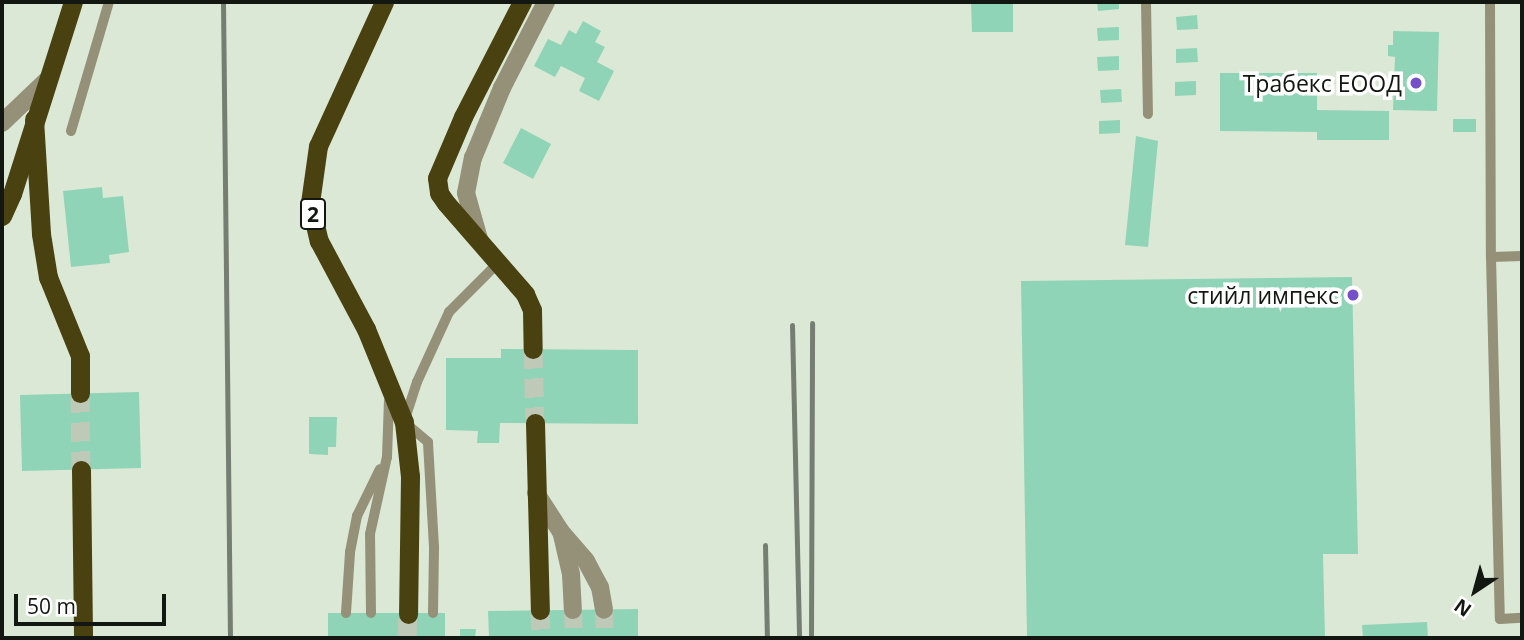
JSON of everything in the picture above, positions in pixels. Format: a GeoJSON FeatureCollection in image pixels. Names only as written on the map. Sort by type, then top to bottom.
{"type":"FeatureCollection","features":[{"type":"Feature","properties":{"kind":"highway"},"geometry":{"type":"LineString","coordinates":[[2,216],[12,194],[73,2]]}},
{"type":"Feature","properties":{"kind":"highway","name":"2"},"geometry":{"type":"LineString","coordinates":[[384,2],[318,146],[310,203],[319,241],[366,329],[404,422],[410,476],[408,614]]}},
{"type":"Feature","properties":{"kind":"highway"},"geometry":{"type":"LineString","coordinates":[[522,2],[464,117],[437,178],[439,193],[525,294],[532,310],[533,349]]}},
{"type":"Feature","properties":{"kind":"highway"},"geometry":{"type":"LineString","coordinates":[[34,118],[41,234],[48,277],[80,356],[80,393]]}},
{"type":"Feature","properties":{"kind":"highway"},"geometry":{"type":"LineString","coordinates":[[535,423],[540,610]]}},
{"type":"Feature","properties":{"kind":"highway"},"geometry":{"type":"LineString","coordinates":[[81,470],[83,638]]}},
{"type":"Feature","properties":{"kind":"street"},"geometry":{"type":"LineString","coordinates":[[479,239],[466,193],[473,158],[502,88],[546,2]]}},
{"type":"Feature","properties":{"kind":"street"},"geometry":{"type":"LineString","coordinates":[[2,123],[47,80]]}},
{"type":"Feature","properties":{"kind":"street"},"geometry":{"type":"LineString","coordinates":[[536,493],[561,532],[586,561],[600,587],[604,610]]}},
{"type":"Feature","properties":{"kind":"street"},"geometry":{"type":"LineString","coordinates":[[561,532],[571,574],[573,610]]}},
{"type":"Feature","properties":{"kind":"lane"},"geometry":{"type":"LineString","coordinates":[[71,131],[109,2]]}},
{"type":"Feature","properties":{"kind":"lane"},"geometry":{"type":"LineString","coordinates":[[1146,2],[1148,114]]}},
{"type":"Feature","properties":{"kind":"lane"},"geometry":{"type":"LineString","coordinates":[[1490,2],[1491,257],[1500,619],[1522,618]]}},
{"type":"Feature","properties":{"kind":"lane"},"geometry":{"type":"LineString","coordinates":[[1491,257],[1522,256]]}},
{"type":"Feature","properties":{"kind":"lane"},"geometry":{"type":"LineString","coordinates":[[433,613],[434,547],[428,442],[404,422],[421,372],[449,312],[499,262]]}},
{"type":"Feature","properties":{"kind":"lane"},"geometry":{"type":"LineString","coordinates":[[371,613],[370,534],[387,457],[391,424],[388,384]]}},
{"type":"Feature","properties":{"kind":"lane"},"geometry":{"type":"LineString","coordinates":[[346,612],[356,516],[387,457]]}},
{"type":"Feature","properties":{"kind":"building"},"geometry":{"type":"Polygon","coordinates":[[[971,2],[1013,2],[1013,32],[972,32],[971,2]]]}},
{"type":"Feature","properties":{"kind":"building"},"geometry":{"type":"Polygon","coordinates":[[[1097,2],[1119,2],[1119,9],[1098,11],[1097,2]]]}},
{"type":"Feature","properties":{"kind":"building"},"geometry":{"type":"Polygon","coordinates":[[[1197,15],[1198,29],[1177,30],[1176,17],[1197,15]]]}},
{"type":"Feature","properties":{"kind":"building"},"geometry":{"type":"Polygon","coordinates":[[[583,21],[601,31],[595,42],[605,47],[597,62],[614,71],[599,101],[579,91],[585,78],[561,66],[555,77],[534,66],[548,39],[561,45],[569,30],[576,34],[583,21]]]}},
{"type":"Feature","properties":{"kind":"building"},"geometry":{"type":"Polygon","coordinates":[[[1119,27],[1119,40],[1098,41],[1097,28],[1119,27]]]}},
{"type":"Feature","properties":{"kind":"building","name":"Трабекс ЕООД"},"geometry":{"type":"Polygon","coordinates":[[[1393,31],[1439,32],[1437,111],[1393,110],[1395,57],[1388,56],[1388,45],[1393,45],[1393,31]]]}},
{"type":"Feature","properties":{"kind":"building"},"geometry":{"type":"Polygon","coordinates":[[[1197,48],[1198,62],[1176,63],[1176,49],[1197,48]]]}},
{"type":"Feature","properties":{"kind":"building"},"geometry":{"type":"Polygon","coordinates":[[[1119,56],[1119,70],[1098,71],[1097,57],[1119,56]]]}},
{"type":"Feature","properties":{"kind":"building"},"geometry":{"type":"Polygon","coordinates":[[[1220,73],[1317,73],[1317,110],[1389,111],[1389,140],[1317,140],[1317,132],[1220,131],[1220,73]]]}},
{"type":"Feature","properties":{"kind":"building"},"geometry":{"type":"Polygon","coordinates":[[[1196,81],[1196,95],[1175,96],[1175,82],[1196,81]]]}},
{"type":"Feature","properties":{"kind":"building"},"geometry":{"type":"Polygon","coordinates":[[[1121,89],[1122,102],[1101,103],[1100,90],[1121,89]]]}},
{"type":"Feature","properties":{"kind":"building"},"geometry":{"type":"Polygon","coordinates":[[[1453,119],[1476,119],[1476,132],[1453,132],[1453,119]]]}},
{"type":"Feature","properties":{"kind":"building"},"geometry":{"type":"Polygon","coordinates":[[[1120,120],[1120,133],[1099,134],[1099,121],[1120,120]]]}},
{"type":"Feature","properties":{"kind":"building"},"geometry":{"type":"Polygon","coordinates":[[[521,128],[551,144],[533,179],[503,163],[521,128]]]}},
{"type":"Feature","properties":{"kind":"building"},"geometry":{"type":"Polygon","coordinates":[[[1136,136],[1158,141],[1148,247],[1125,245],[1136,136]]]}},
{"type":"Feature","properties":{"kind":"building"},"geometry":{"type":"Polygon","coordinates":[[[102,187],[103,198],[123,196],[129,252],[109,255],[110,263],[71,267],[63,191],[102,187]]]}},
{"type":"Feature","properties":{"kind":"building"},"geometry":{"type":"Polygon","coordinates":[[[1352,277],[1358,554],[1323,554],[1325,638],[1027,638],[1021,281],[1352,277]]]}},
{"type":"Feature","properties":{"kind":"building"},"geometry":{"type":"Polygon","coordinates":[[[501,349],[638,350],[638,424],[500,423],[499,443],[477,443],[478,431],[446,430],[446,358],[501,358],[501,349]]]}},
{"type":"Feature","properties":{"kind":"building"},"geometry":{"type":"Polygon","coordinates":[[[139,392],[141,468],[22,471],[20,395],[139,392]]]}},
{"type":"Feature","properties":{"kind":"building"},"geometry":{"type":"Polygon","coordinates":[[[309,417],[337,417],[336,447],[328,447],[328,455],[309,454],[309,417]]]}},
{"type":"Feature","properties":{"kind":"building"},"geometry":{"type":"Polygon","coordinates":[[[638,609],[638,638],[489,638],[488,611],[638,609]]]}},
{"type":"Feature","properties":{"kind":"building"},"geometry":{"type":"Polygon","coordinates":[[[328,613],[445,613],[445,638],[328,638],[328,613]]]}},
{"type":"Feature","properties":{"kind":"building"},"geometry":{"type":"Polygon","coordinates":[[[1427,622],[1428,638],[1363,638],[1362,625],[1427,622]]]}},
{"type":"Feature","properties":{"kind":"building"},"geometry":{"type":"Polygon","coordinates":[[[460,629],[476,629],[475,638],[460,638],[460,629]]]}},
{"type":"Feature","properties":{"kind":"tunnel"},"geometry":{"type":"LineString","coordinates":[[533,349],[535,423]]}},
{"type":"Feature","properties":{"kind":"tunnel"},"geometry":{"type":"LineString","coordinates":[[80,393],[81,470]]}},
{"type":"Feature","properties":{"kind":"tunnel"},"geometry":{"type":"LineString","coordinates":[[540,610],[541,638]]}},
{"type":"Feature","properties":{"kind":"tunnel"},"geometry":{"type":"LineString","coordinates":[[573,610],[574,638]]}},
{"type":"Feature","properties":{"kind":"tunnel"},"geometry":{"type":"LineString","coordinates":[[604,610],[605,638]]}},
{"type":"Feature","properties":{"kind":"tunnel"},"geometry":{"type":"LineString","coordinates":[[407,638],[408,614]]}},
{"type":"Feature","properties":{"kind":"railway"},"geometry":{"type":"LineString","coordinates":[[223,2],[230,638]]}},
{"type":"Feature","properties":{"kind":"railway"},"geometry":{"type":"LineString","coordinates":[[811,638],[812,323]]}},
{"type":"Feature","properties":{"kind":"railway"},"geometry":{"type":"LineString","coordinates":[[792,325],[799,638]]}},
{"type":"Feature","properties":{"kind":"railway"},"geometry":{"type":"LineString","coordinates":[[765,545],[767,638]]}},
{"type":"Feature","properties":{"kind":"place","name":"Трабекс ЕООД"},"geometry":{"type":"Point","coordinates":[1416,83]}},
{"type":"Feature","properties":{"kind":"place","name":"стийл импекс"},"geometry":{"type":"Point","coordinates":[1353,295]}}]}
